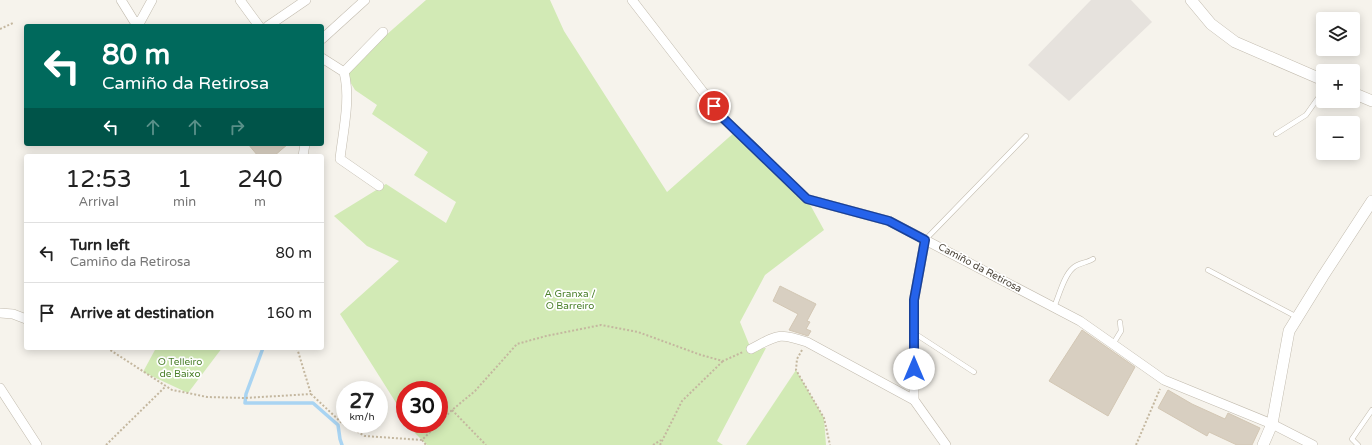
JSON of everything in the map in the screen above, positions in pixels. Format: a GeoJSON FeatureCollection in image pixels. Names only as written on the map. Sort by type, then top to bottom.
{"type":"FeatureCollection","features":[{"type":"Feature","properties":{"kind":"street"},"geometry":{"type":"LineString","coordinates":[[121,0],[134,21],[140,22],[152,0]]}},
{"type":"Feature","properties":{"kind":"street"},"geometry":{"type":"LineString","coordinates":[[240,0],[256,22]]}},
{"type":"Feature","properties":{"kind":"street"},"geometry":{"type":"LineString","coordinates":[[271,24],[306,0]]}},
{"type":"Feature","properties":{"kind":"street"},"geometry":{"type":"LineString","coordinates":[[324,37],[365,0]]}},
{"type":"Feature","properties":{"kind":"street","name":"Camiño da Retirosa"},"geometry":{"type":"LineString","coordinates":[[632,0],[724,119],[807,199],[889,221],[1080,321],[1164,380],[1272,424],[1313,445]]}},
{"type":"Feature","properties":{"kind":"street"},"geometry":{"type":"LineString","coordinates":[[1191,0],[1212,24],[1235,42],[1316,77]]}},
{"type":"Feature","properties":{"kind":"street"},"geometry":{"type":"LineString","coordinates":[[344,72],[383,32]]}},
{"type":"Feature","properties":{"kind":"street"},"geometry":{"type":"LineString","coordinates":[[324,59],[344,72],[347,82],[340,159],[379,186]]}},
{"type":"Feature","properties":{"kind":"street"},"geometry":{"type":"LineString","coordinates":[[1360,96],[1372,101]]}},
{"type":"Feature","properties":{"kind":"street"},"geometry":{"type":"LineString","coordinates":[[1263,445],[1272,424],[1289,331],[1322,276],[1372,201]]}},
{"type":"Feature","properties":{"kind":"street"},"geometry":{"type":"LineString","coordinates":[[914,400],[914,300],[925,240]]}},
{"type":"Feature","properties":{"kind":"street"},"geometry":{"type":"LineString","coordinates":[[0,313],[24,319]]}},
{"type":"Feature","properties":{"kind":"street"},"geometry":{"type":"LineString","coordinates":[[751,349],[778,335],[792,336],[807,342],[914,400],[946,445]]}},
{"type":"Feature","properties":{"kind":"street"},"geometry":{"type":"LineString","coordinates":[[0,388],[34,443]]}},
{"type":"Feature","properties":{"kind":"lane"},"geometry":{"type":"LineString","coordinates":[[1276,134],[1306,115],[1316,101]]}},
{"type":"Feature","properties":{"kind":"lane"},"geometry":{"type":"LineString","coordinates":[[925,240],[1026,136]]}},
{"type":"Feature","properties":{"kind":"lane"},"geometry":{"type":"LineString","coordinates":[[1054,307],[1063,288],[1063,283],[1073,267],[1089,262],[1093,259]]}},
{"type":"Feature","properties":{"kind":"lane"},"geometry":{"type":"LineString","coordinates":[[1208,270],[1297,317]]}},
{"type":"Feature","properties":{"kind":"lane"},"geometry":{"type":"LineString","coordinates":[[1113,344],[1121,331],[1120,322]]}},
{"type":"Feature","properties":{"kind":"lane"},"geometry":{"type":"LineString","coordinates":[[914,333],[974,372]]}},
{"type":"Feature","properties":{"kind":"lane"},"geometry":{"type":"LineString","coordinates":[[1358,445],[1352,439],[1372,410]]}},
{"type":"Feature","properties":{"kind":"path"},"geometry":{"type":"LineString","coordinates":[[0,29],[13,23]]}},
{"type":"Feature","properties":{"kind":"path"},"geometry":{"type":"LineString","coordinates":[[448,414],[476,391],[518,344],[546,336],[601,326],[638,332],[701,355],[723,361]]}},
{"type":"Feature","properties":{"kind":"path"},"geometry":{"type":"LineString","coordinates":[[807,342],[797,359],[796,370],[824,418],[830,445]]}},
{"type":"Feature","properties":{"kind":"path"},"geometry":{"type":"LineString","coordinates":[[660,445],[682,401],[723,361],[751,349]]}},
{"type":"Feature","properties":{"kind":"path"},"geometry":{"type":"LineString","coordinates":[[110,350],[172,390],[207,397],[245,398],[311,394]]}},
{"type":"Feature","properties":{"kind":"path"},"geometry":{"type":"LineString","coordinates":[[298,350],[311,394],[343,424],[365,436],[422,440],[426,445]]}},
{"type":"Feature","properties":{"kind":"path"},"geometry":{"type":"LineString","coordinates":[[1136,445],[1164,380]]}},
{"type":"Feature","properties":{"kind":"path"},"geometry":{"type":"LineString","coordinates":[[106,445],[166,386]]}},
{"type":"Feature","properties":{"kind":"path"},"geometry":{"type":"LineString","coordinates":[[452,410],[486,445]]}},
{"type":"Feature","properties":{"kind":"path"},"geometry":{"type":"LineString","coordinates":[[422,440],[429,433]]}},
{"type":"Feature","properties":{"kind":"path"},"geometry":{"type":"LineString","coordinates":[[653,445],[662,439]]}},
{"type":"Feature","properties":{"kind":"shaded area"},"geometry":{"type":"Polygon","coordinates":[[[1091,0],[1131,0],[1152,22],[1069,101],[1028,65],[1091,0]]]}},
{"type":"Feature","properties":{"kind":"green space","name":"A Granxa / O Barreiro"},"geometry":{"type":"Polygon","coordinates":[[[426,0],[550,0],[564,31],[667,192],[736,131],[807,199],[824,230],[765,275],[740,322],[751,349],[766,348],[717,441],[723,445],[427,445],[415,433],[448,433],[448,381],[396,381],[396,403],[388,390],[388,381],[382,381],[340,314],[399,261],[367,246],[334,216],[386,184],[446,223],[456,202],[414,175],[428,152],[372,114],[377,105],[355,90],[344,72],[426,0]]]}},
{"type":"Feature","properties":{"kind":"green space","name":"O Telleiro de Baixo"},"geometry":{"type":"Polygon","coordinates":[[[155,350],[220,350],[188,393],[143,372],[155,350]]]}},
{"type":"Feature","properties":{"kind":"green space"},"geometry":{"type":"Polygon","coordinates":[[[796,370],[824,418],[826,445],[746,445],[796,370]]]}},
{"type":"Feature","properties":{"kind":"building"},"geometry":{"type":"Polygon","coordinates":[[[250,146],[286,146],[276,154],[256,154],[250,146]]]}},
{"type":"Feature","properties":{"kind":"building"},"geometry":{"type":"Polygon","coordinates":[[[780,286],[816,304],[807,321],[810,322],[806,329],[811,331],[808,336],[789,330],[798,314],[773,301],[780,286]]]}},
{"type":"Feature","properties":{"kind":"building"},"geometry":{"type":"Polygon","coordinates":[[[1082,330],[1135,367],[1108,416],[1049,381],[1082,330]]]}},
{"type":"Feature","properties":{"kind":"building"},"geometry":{"type":"Polygon","coordinates":[[[1168,390],[1192,404],[1225,419],[1228,413],[1260,428],[1252,445],[1237,445],[1209,432],[1207,436],[1158,408],[1168,390]]]}},
{"type":"Feature","properties":{"kind":"waterway"},"geometry":{"type":"LineString","coordinates":[[262,350],[246,394],[245,403],[313,403],[338,425],[342,445]]}},
{"type":"Feature","properties":{"kind":"route"},"geometry":{"type":"LineString","coordinates":[[714,106],[724,119],[807,199],[889,221],[925,240],[914,300],[914,369]]}}]}
